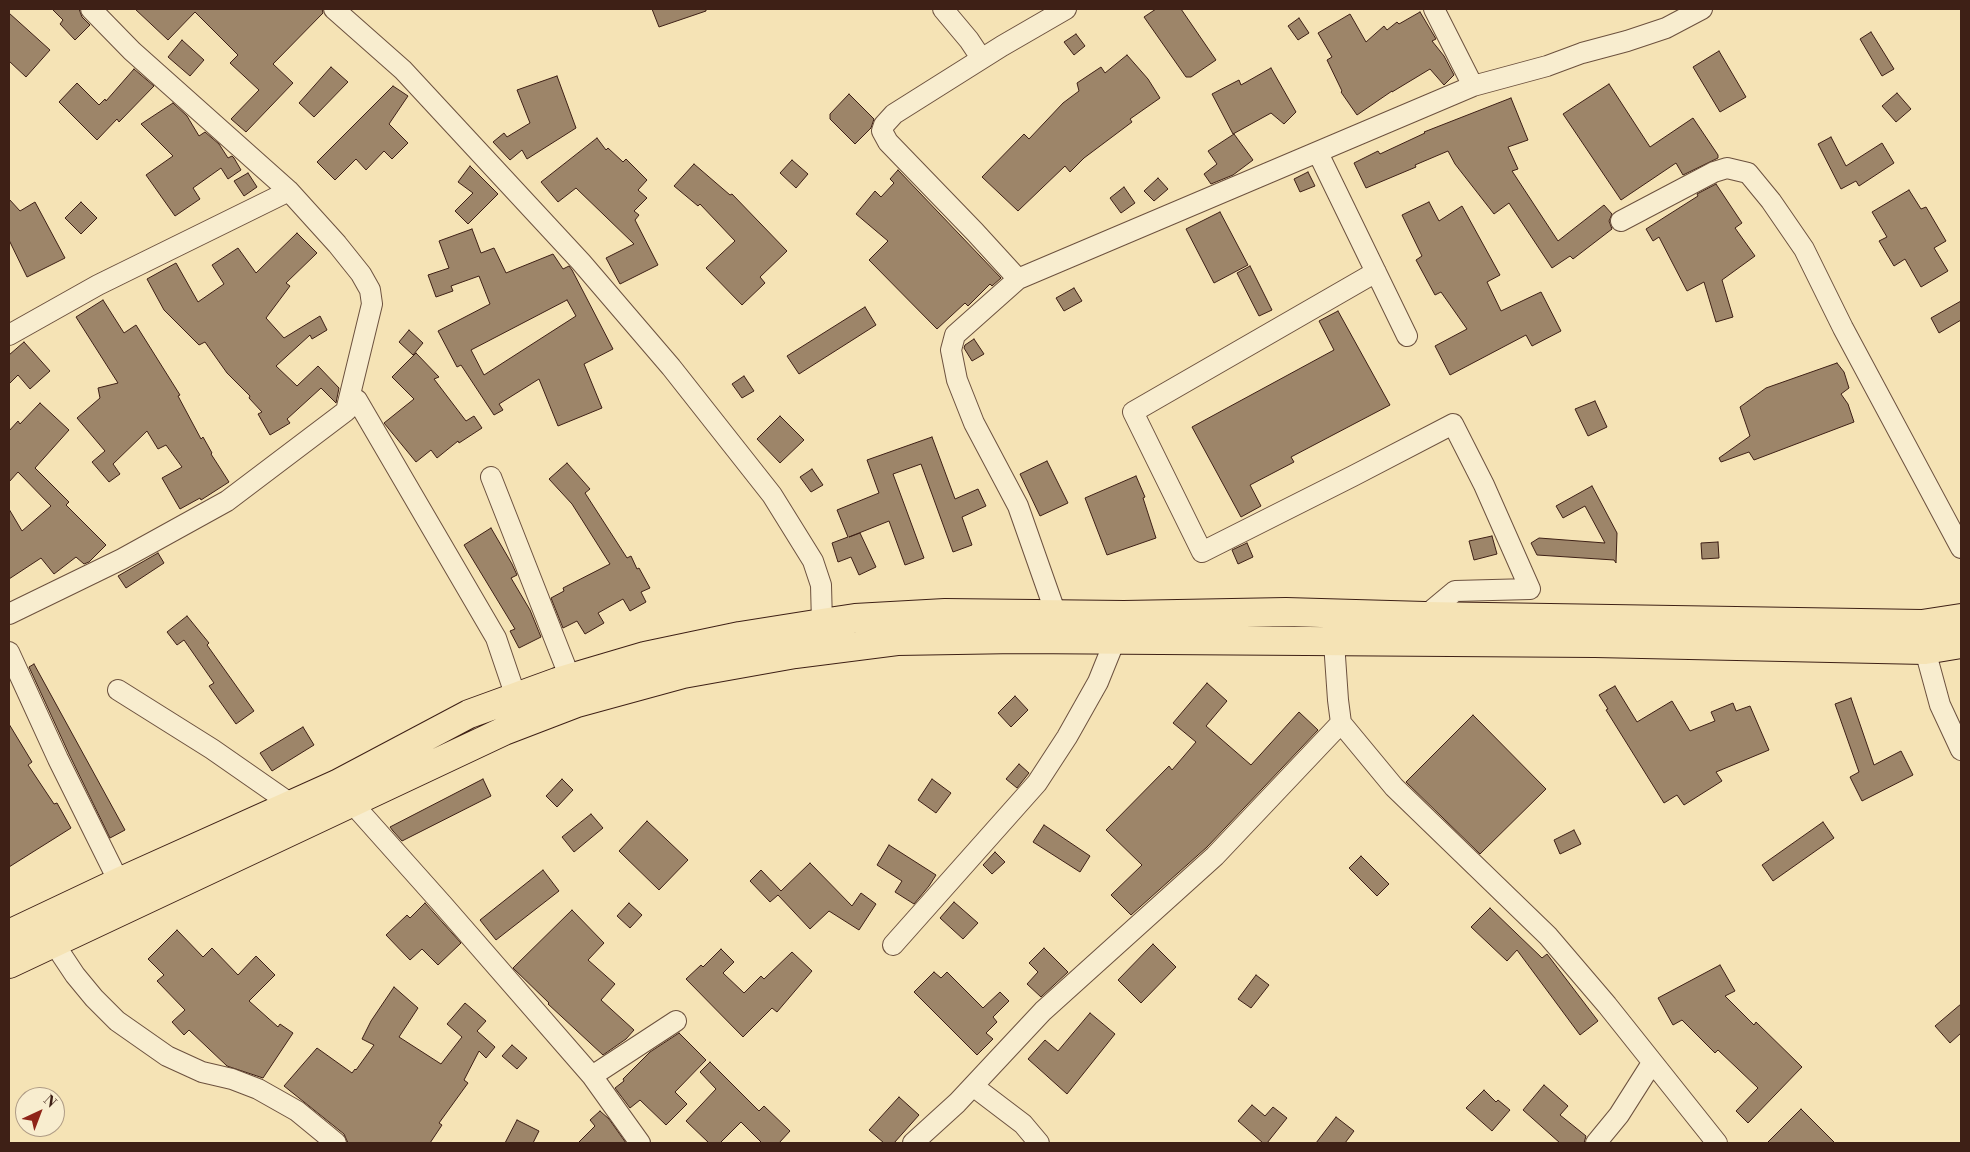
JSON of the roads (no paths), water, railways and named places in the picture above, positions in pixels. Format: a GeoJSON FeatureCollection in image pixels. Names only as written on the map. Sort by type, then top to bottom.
{"type":"FeatureCollection","features":[{"type":"Feature","properties":{"kind":"highway"},"geometry":{"type":"LineString","coordinates":[[9,934],[119,882],[337,784],[469,714],[570,678],[645,656],[740,636],[855,618],[946,613],[1286,612],[1924,637],[1961,644]]}},
{"type":"Feature","properties":{"kind":"highway"},"geometry":{"type":"LineString","coordinates":[[9,964],[504,731],[577,703],[683,674],[795,654],[897,642],[1017,639],[1624,644],[1924,637],[1961,618]]}},
{"type":"Feature","properties":{"kind":"street"},"geometry":{"type":"LineString","coordinates":[[91,9],[132,51],[289,191],[337,244],[361,274],[370,290],[372,304],[346,411]]}},
{"type":"Feature","properties":{"kind":"street"},"geometry":{"type":"LineString","coordinates":[[334,9],[403,70],[581,262],[677,374],[772,495],[813,561],[820,585],[822,623]]}},
{"type":"Feature","properties":{"kind":"street"},"geometry":{"type":"LineString","coordinates":[[944,9],[982,58]]}},
{"type":"Feature","properties":{"kind":"street"},"geometry":{"type":"LineString","coordinates":[[1018,279],[888,142],[882,131],[884,125],[894,114],[982,58],[1066,9]]}},
{"type":"Feature","properties":{"kind":"street"},"geometry":{"type":"LineString","coordinates":[[1434,9],[1473,86]]}},
{"type":"Feature","properties":{"kind":"street"},"geometry":{"type":"LineString","coordinates":[[1056,614],[1018,506],[974,423],[958,380],[952,350],[955,335],[1018,279],[1473,86],[1547,66],[1582,53],[1666,28],[1702,9]]}},
{"type":"Feature","properties":{"kind":"street"},"geometry":{"type":"LineString","coordinates":[[1318,153],[1407,336]]}},
{"type":"Feature","properties":{"kind":"street"},"geometry":{"type":"LineString","coordinates":[[1621,221],[1714,172],[1727,168],[1748,173],[1771,201],[1804,248],[1843,328],[1961,548]]}},
{"type":"Feature","properties":{"kind":"street"},"geometry":{"type":"LineString","coordinates":[[9,335],[98,284],[289,191]]}},
{"type":"Feature","properties":{"kind":"street"},"geometry":{"type":"LineString","coordinates":[[1376,272],[1133,412],[1202,552],[1453,424],[1484,485],[1530,589],[1455,591],[1425,616]]}},
{"type":"Feature","properties":{"kind":"street"},"geometry":{"type":"LineString","coordinates":[[9,614],[122,559],[227,501],[346,411],[357,400],[496,638],[516,697]]}},
{"type":"Feature","properties":{"kind":"street"},"geometry":{"type":"LineString","coordinates":[[491,477],[570,678]]}},
{"type":"Feature","properties":{"kind":"street"},"geometry":{"type":"LineString","coordinates":[[1924,637],[1940,705],[1961,750]]}},
{"type":"Feature","properties":{"kind":"street"},"geometry":{"type":"LineString","coordinates":[[892,945],[1037,783],[1067,737],[1098,682],[1115,640]]}},
{"type":"Feature","properties":{"kind":"street"},"geometry":{"type":"LineString","coordinates":[[1334,642],[1338,700],[1342,723],[1394,787],[1548,936],[1607,1005],[1716,1143]]}},
{"type":"Feature","properties":{"kind":"street"},"geometry":{"type":"LineString","coordinates":[[9,652],[58,759],[119,882]]}},
{"type":"Feature","properties":{"kind":"street"},"geometry":{"type":"LineString","coordinates":[[118,690],[212,749],[292,804]]}},
{"type":"Feature","properties":{"kind":"street"},"geometry":{"type":"LineString","coordinates":[[913,1143],[957,1104],[1043,1011],[1215,856],[1342,723]]}},
{"type":"Feature","properties":{"kind":"street"},"geometry":{"type":"LineString","coordinates":[[352,803],[592,1076],[640,1143]]}},
{"type":"Feature","properties":{"kind":"street"},"geometry":{"type":"LineString","coordinates":[[53,942],[75,975],[94,998],[118,1021],[167,1056],[202,1072],[232,1079],[258,1089],[297,1111],[336,1143]]}},
{"type":"Feature","properties":{"kind":"street"},"geometry":{"type":"LineString","coordinates":[[592,1076],[676,1021]]}},
{"type":"Feature","properties":{"kind":"street"},"geometry":{"type":"LineString","coordinates":[[1596,1143],[1619,1115],[1652,1063]]}},
{"type":"Feature","properties":{"kind":"street"},"geometry":{"type":"LineString","coordinates":[[973,1086],[1023,1124],[1039,1143]]}}]}
